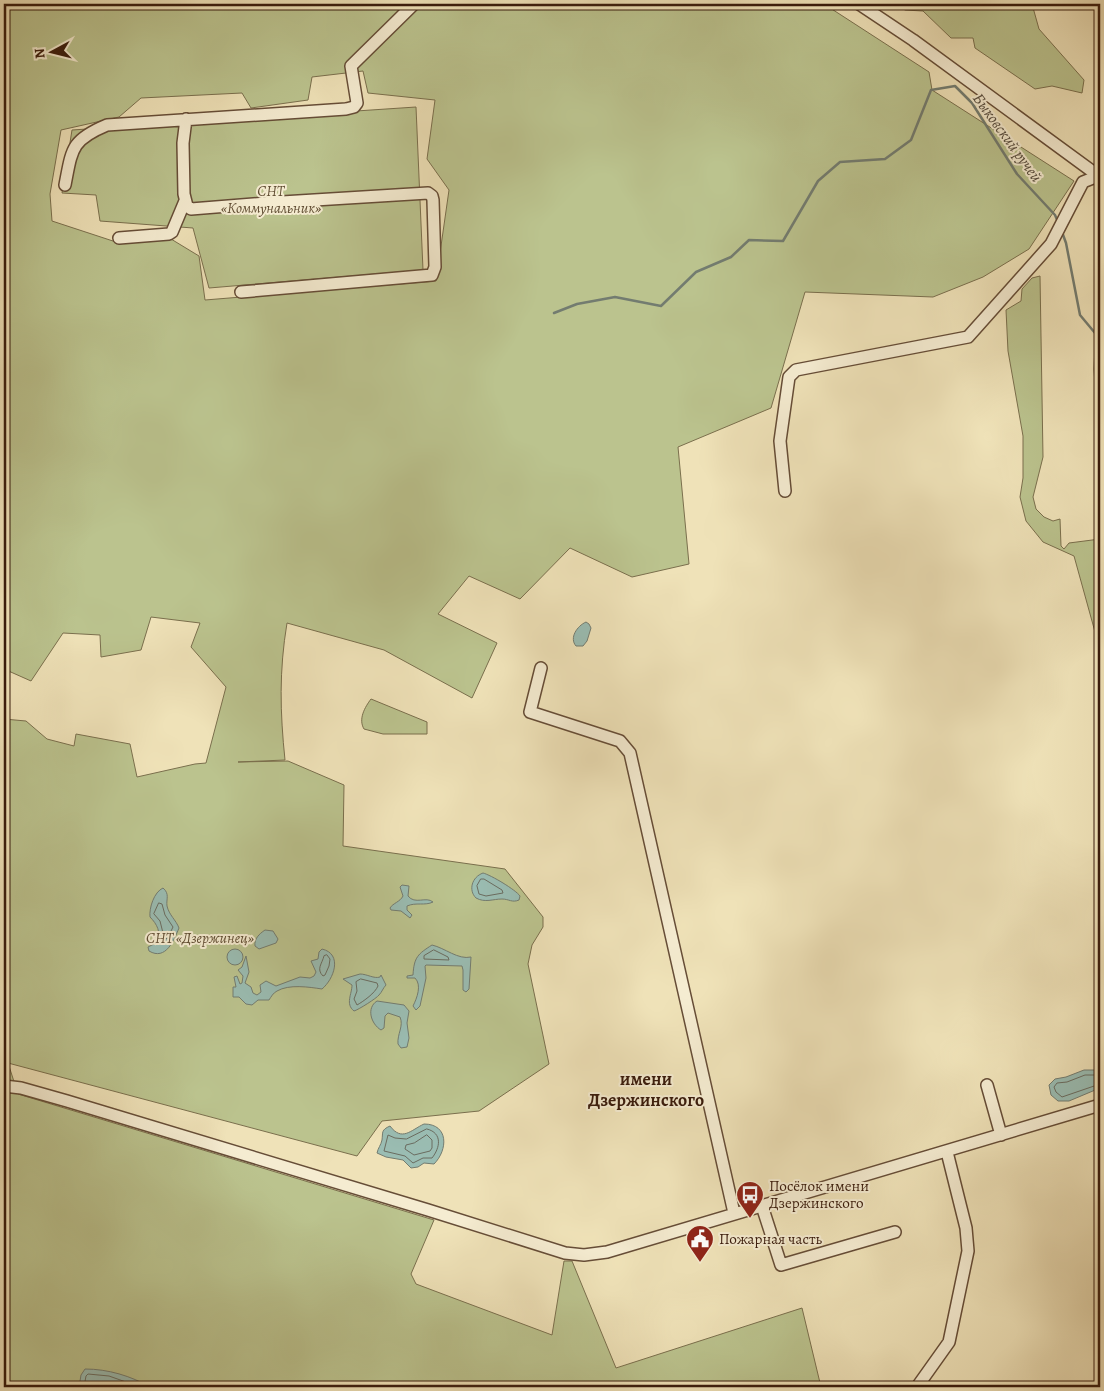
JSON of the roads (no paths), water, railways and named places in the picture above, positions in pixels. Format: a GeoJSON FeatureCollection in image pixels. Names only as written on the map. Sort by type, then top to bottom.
{"type":"FeatureCollection","features":[{"type":"Feature","properties":{"kind":"street"},"geometry":{"type":"LineString","coordinates":[[65,185],[72,151],[76,144],[83,137],[96,130],[114,124],[354,107],[357,103],[351,66],[414,4]]}},
{"type":"Feature","properties":{"kind":"street"},"geometry":{"type":"LineString","coordinates":[[859,4],[1000,102],[1099,176]]}},
{"type":"Feature","properties":{"kind":"street"},"geometry":{"type":"LineString","coordinates":[[186,119],[183,143],[185,201],[191,209],[428,193],[432,196],[435,267],[432,275],[242,292]]}},
{"type":"Feature","properties":{"kind":"street"},"geometry":{"type":"LineString","coordinates":[[785,491],[780,441],[789,377],[796,370],[968,337],[1051,244],[1083,182],[1099,176]]}},
{"type":"Feature","properties":{"kind":"street"},"geometry":{"type":"LineString","coordinates":[[119,238],[169,234],[172,232],[185,201]]}},
{"type":"Feature","properties":{"kind":"street"},"geometry":{"type":"LineString","coordinates":[[541,668],[530,712],[620,741],[630,753],[734,1213]]}},
{"type":"Feature","properties":{"kind":"street"},"geometry":{"type":"LineString","coordinates":[[987,1085],[1001,1135]]}},
{"type":"Feature","properties":{"kind":"street"},"geometry":{"type":"LineString","coordinates":[[4,1086],[21,1088],[76,1103],[569,1254],[584,1255],[607,1252],[1100,1105]]}},
{"type":"Feature","properties":{"kind":"street"},"geometry":{"type":"LineString","coordinates":[[916,1387],[949,1342],[968,1251],[966,1228],[947,1152]]}},
{"type":"Feature","properties":{"kind":"street"},"geometry":{"type":"LineString","coordinates":[[762,1206],[781,1265],[895,1232]]}},
{"type":"Feature","properties":{"kind":"water"},"geometry":{"type":"Polygon","coordinates":[[[586,622],[591,628],[587,641],[583,646],[576,646],[573,639],[575,632],[586,622]]]}},
{"type":"Feature","properties":{"kind":"water"},"geometry":{"type":"Polygon","coordinates":[[[483,873],[514,890],[520,896],[519,900],[502,899],[486,901],[476,898],[472,891],[472,884],[476,877],[483,873]]]}},
{"type":"Feature","properties":{"kind":"water"},"geometry":{"type":"Polygon","coordinates":[[[402,885],[409,886],[408,896],[411,899],[430,900],[433,902],[407,906],[407,910],[412,915],[410,918],[401,911],[391,910],[391,906],[403,896],[400,887],[402,885]]]}},
{"type":"Feature","properties":{"kind":"water"},"geometry":{"type":"Polygon","coordinates":[[[163,888],[167,894],[168,909],[179,928],[168,948],[160,953],[155,953],[149,951],[148,947],[158,942],[159,938],[158,928],[150,917],[150,909],[157,893],[163,888]]]}},
{"type":"Feature","properties":{"kind":"water"},"geometry":{"type":"Polygon","coordinates":[[[265,930],[273,931],[278,939],[276,943],[259,949],[255,946],[255,941],[265,930]]]}},
{"type":"Feature","properties":{"kind":"water"},"geometry":{"type":"Polygon","coordinates":[[[432,945],[461,957],[471,957],[469,989],[466,992],[463,990],[462,966],[426,965],[426,978],[420,1006],[416,1010],[413,1006],[418,984],[415,978],[407,978],[407,976],[413,975],[416,960],[423,951],[432,945]]]}},
{"type":"Feature","properties":{"kind":"water"},"geometry":{"type":"Polygon","coordinates":[[[235,949],[243,957],[235,965],[227,957],[235,949]]]}},
{"type":"Feature","properties":{"kind":"water"},"geometry":{"type":"Polygon","coordinates":[[[322,949],[333,956],[334,967],[330,979],[322,989],[287,987],[276,992],[269,1000],[258,1000],[252,1005],[246,1004],[239,997],[233,997],[233,987],[236,987],[234,977],[237,976],[240,984],[242,983],[243,976],[238,970],[242,967],[246,956],[249,972],[245,983],[257,995],[261,992],[260,985],[266,981],[276,986],[300,977],[310,978],[314,976],[316,972],[311,961],[318,959],[319,952],[322,949]]]}},
{"type":"Feature","properties":{"kind":"water"},"geometry":{"type":"Polygon","coordinates":[[[360,974],[375,977],[380,977],[381,975],[386,985],[378,997],[354,1011],[349,1002],[352,985],[343,979],[360,974]]]}},
{"type":"Feature","properties":{"kind":"water"},"geometry":{"type":"Polygon","coordinates":[[[377,1001],[404,1005],[409,1011],[407,1047],[401,1048],[398,1044],[401,1024],[400,1017],[388,1013],[385,1016],[384,1028],[381,1030],[372,1020],[372,1008],[377,1001]]]}},
{"type":"Feature","properties":{"kind":"water"},"geometry":{"type":"Polygon","coordinates":[[[1084,1070],[1100,1070],[1100,1088],[1069,1101],[1058,1101],[1051,1095],[1049,1085],[1055,1079],[1084,1070]]]}},
{"type":"Feature","properties":{"kind":"water"},"geometry":{"type":"Polygon","coordinates":[[[424,1124],[438,1128],[444,1139],[442,1152],[434,1164],[424,1163],[418,1167],[411,1168],[403,1160],[386,1157],[377,1153],[382,1142],[383,1132],[387,1127],[390,1126],[394,1131],[403,1134],[424,1124]]]}},
{"type":"Feature","properties":{"kind":"water"},"geometry":{"type":"Polygon","coordinates":[[[85,1369],[119,1374],[150,1387],[79,1387],[81,1375],[85,1369]]]}},
{"type":"Feature","properties":{"kind":"waterway","name":"Быковский ручей"},"geometry":{"type":"LineString","coordinates":[[554,313],[577,304],[615,297],[661,306],[696,272],[731,257],[749,240],[783,241],[818,181],[840,162],[885,159],[911,140],[931,90],[955,86],[972,103],[1017,174],[1055,215],[1058,222]]}},
{"type":"Feature","properties":{"kind":"waterway","name":"Быковский ручей"},"geometry":{"type":"LineString","coordinates":[[1062,232],[1066,243],[1080,315],[1095,333],[1100,334]]}},
{"type":"Feature","properties":{"kind":"place","name":"Посёлок имени Дзержинского"},"geometry":{"type":"Point","coordinates":[750,1219]}},
{"type":"Feature","properties":{"kind":"place","name":"Пожарная часть"},"geometry":{"type":"Point","coordinates":[700,1263]}},
{"type":"Feature","properties":{"kind":"district","name":"имени Дзержинского"},"geometry":{"type":"Point","coordinates":[646,1089]}},
{"type":"Feature","properties":{"kind":"park label","name":"СНТ «Коммунальник»"},"geometry":{"type":"Point","coordinates":[271,200]}},
{"type":"Feature","properties":{"kind":"park label","name":"СНТ «Дзержинец»"},"geometry":{"type":"Point","coordinates":[200,938]}}]}
